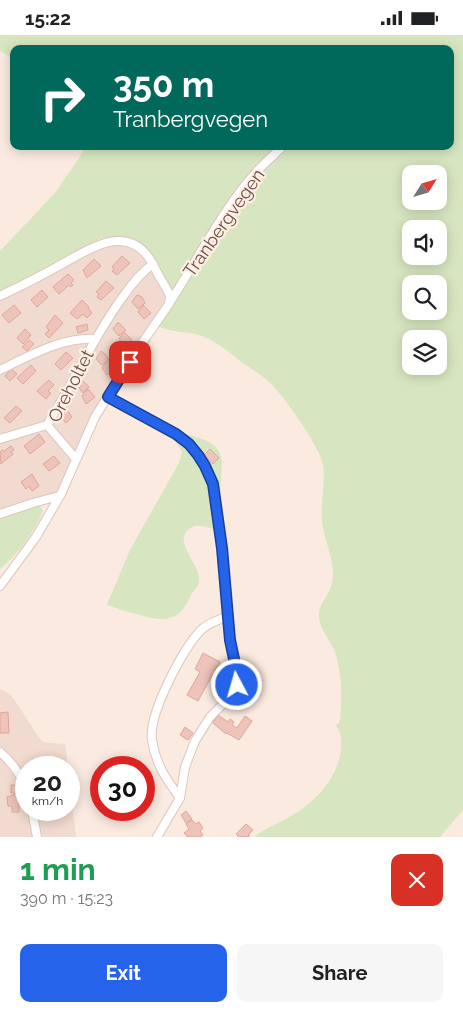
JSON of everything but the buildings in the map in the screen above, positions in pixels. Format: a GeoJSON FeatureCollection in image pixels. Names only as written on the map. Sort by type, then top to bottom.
{"type":"FeatureCollection","features":[{"type":"Feature","properties":{"kind":"street","name":"Tranbergvegen"},"geometry":{"type":"LineString","coordinates":[[0,587],[36,537],[59,496],[95,417],[226,214],[261,167],[280,150]]}},
{"type":"Feature","properties":{"kind":"street"},"geometry":{"type":"LineString","coordinates":[[0,296],[100,243],[113,241],[130,243],[146,254],[153,264],[170,300]]}},
{"type":"Feature","properties":{"kind":"street","name":"Oreholtet"},"geometry":{"type":"LineString","coordinates":[[76,459],[47,425],[104,322],[144,269],[153,264]]}},
{"type":"Feature","properties":{"kind":"street"},"geometry":{"type":"LineString","coordinates":[[0,370],[63,343],[81,338],[95,339]]}},
{"type":"Feature","properties":{"kind":"street"},"geometry":{"type":"LineString","coordinates":[[108,397],[176,434],[189,444],[205,466],[213,484],[230,640],[238,678],[233,694],[210,717],[195,741],[185,767],[180,798],[157,837]]}},
{"type":"Feature","properties":{"kind":"street"},"geometry":{"type":"LineString","coordinates":[[0,439],[47,425]]}},
{"type":"Feature","properties":{"kind":"street"},"geometry":{"type":"LineString","coordinates":[[0,514],[59,496]]}},
{"type":"Feature","properties":{"kind":"street"},"geometry":{"type":"LineString","coordinates":[[180,798],[164,777],[157,761],[152,739],[155,717],[169,681],[201,630],[228,616]]}},
{"type":"Feature","properties":{"kind":"street"},"geometry":{"type":"LineString","coordinates":[[0,752],[15,768]]}},
{"type":"Feature","properties":{"kind":"street"},"geometry":{"type":"LineString","coordinates":[[34,821],[37,837]]}},
{"type":"Feature","properties":{"kind":"shaded area"},"geometry":{"type":"Polygon","coordinates":[[[104,237],[144,252],[176,300],[116,387],[55,501],[13,508],[0,513],[0,294],[104,237]]]}},
{"type":"Feature","properties":{"kind":"shaded area"},"geometry":{"type":"Polygon","coordinates":[[[0,689],[11,695],[42,742],[65,744],[67,756],[15,756],[15,821],[74,821],[76,837],[0,837],[0,689]]]}},
{"type":"Feature","properties":{"kind":"green space"},"geometry":{"type":"Polygon","coordinates":[[[0,35],[463,35],[463,810],[440,837],[254,837],[310,803],[327,784],[333,774],[341,751],[341,737],[336,725],[339,723],[341,711],[339,669],[335,652],[319,620],[321,606],[330,589],[333,577],[332,563],[322,521],[324,472],[320,457],[309,435],[292,410],[264,377],[203,336],[158,326],[176,300],[144,252],[103,237],[0,294],[0,251],[55,193],[83,150],[454,150],[454,45],[10,45],[10,57],[0,51],[0,35]]]}},
{"type":"Feature","properties":{"kind":"green space"},"geometry":{"type":"Polygon","coordinates":[[[179,431],[211,443],[220,453],[222,460],[218,530],[197,526],[189,529],[185,534],[185,546],[198,571],[199,583],[186,605],[176,616],[156,619],[107,605],[130,550],[179,463],[182,452],[173,438],[174,434],[179,431]]]}},
{"type":"Feature","properties":{"kind":"green space"},"geometry":{"type":"Polygon","coordinates":[[[39,505],[43,510],[36,526],[19,550],[0,569],[0,518],[39,505]]]}},
{"type":"Feature","properties":{"kind":"route"},"geometry":{"type":"LineString","coordinates":[[130,362],[108,397],[162,425],[189,444],[205,466],[213,484],[222,548],[230,640],[238,678],[237,685]]}}]}
